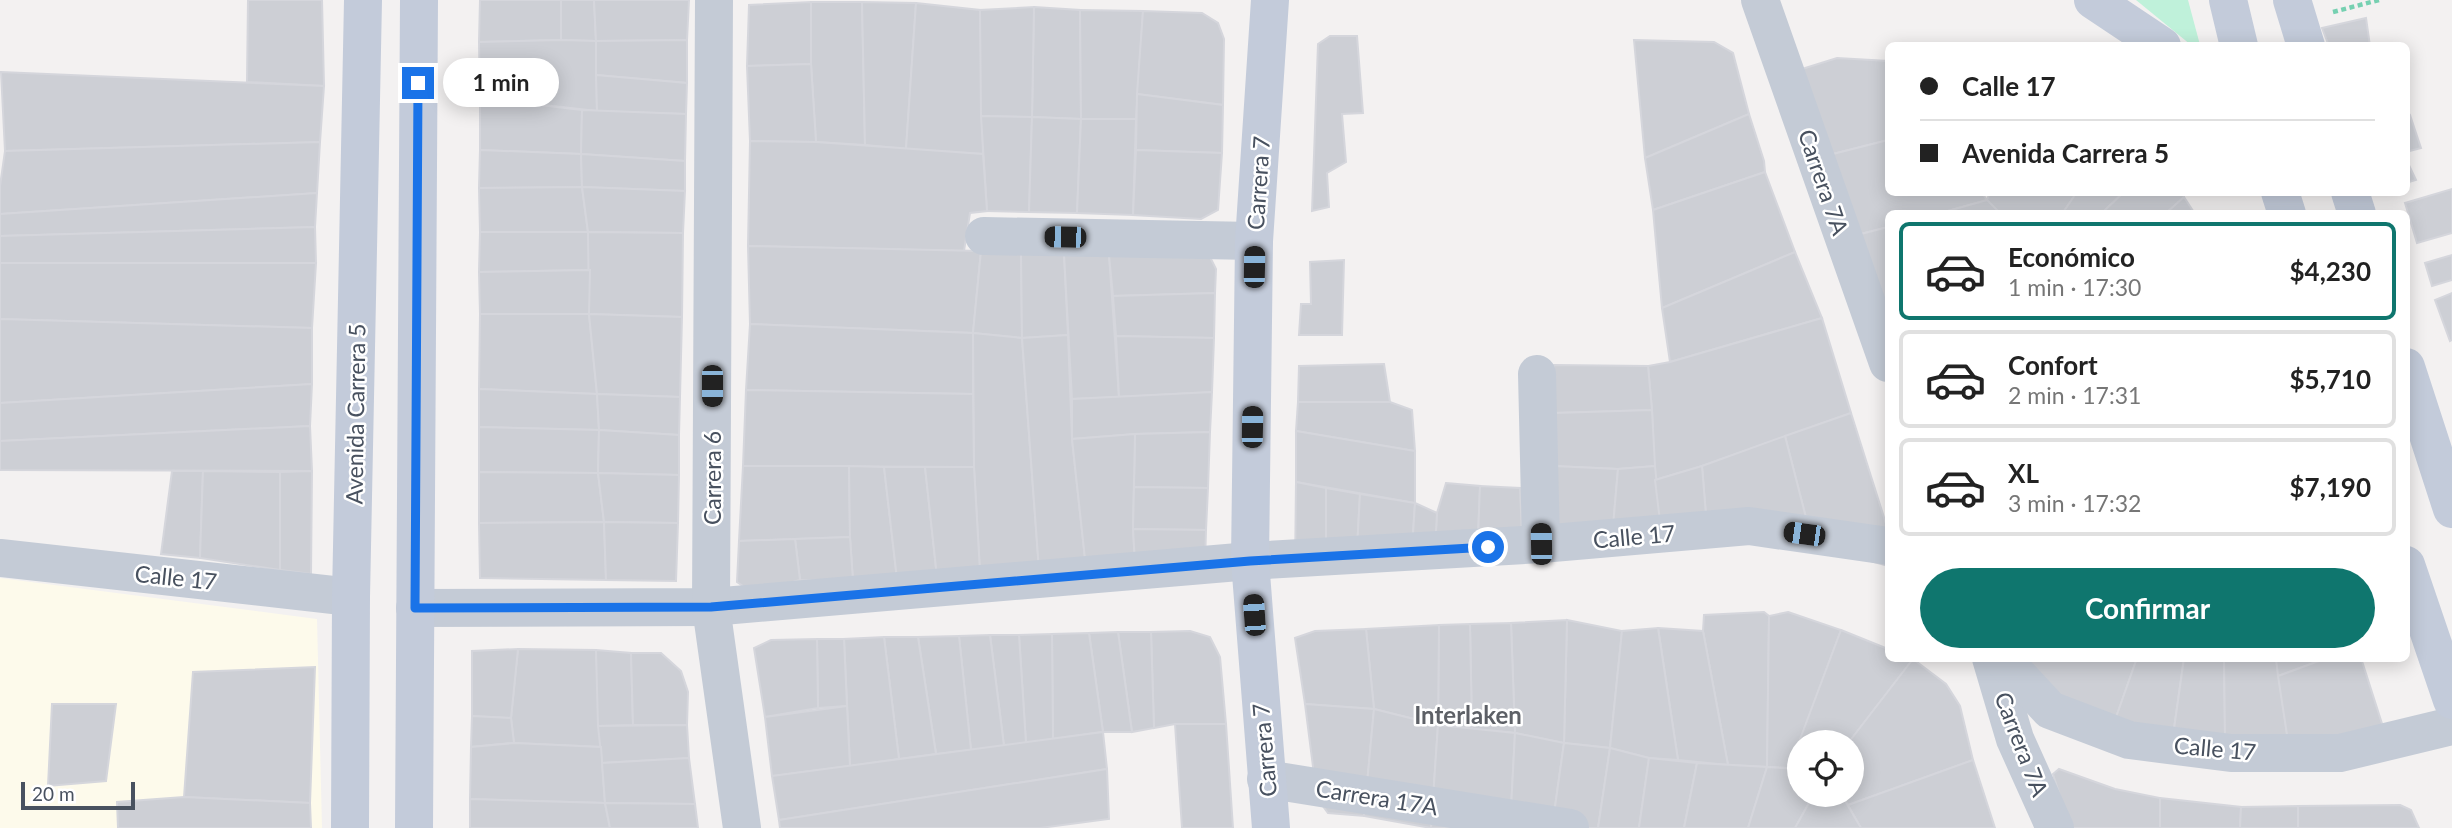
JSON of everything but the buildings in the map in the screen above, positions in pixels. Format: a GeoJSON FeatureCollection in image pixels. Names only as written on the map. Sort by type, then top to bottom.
{"type":"FeatureCollection","features":[{"type":"Feature","properties":{"kind":"main road","name":"Avenida Carrera 5"},"geometry":{"type":"LineString","coordinates":[[350,828],[351,597],[363,0]]}},
{"type":"Feature","properties":{"kind":"main road"},"geometry":{"type":"LineString","coordinates":[[414,828],[419,0]]}},
{"type":"Feature","properties":{"kind":"main road","name":"Carrera 7"},"geometry":{"type":"LineString","coordinates":[[1270,0],[1254,241],[1250,561],[1271,828]]}},
{"type":"Feature","properties":{"kind":"main road"},"geometry":{"type":"LineString","coordinates":[[2093,0],[2156,42]]}},
{"type":"Feature","properties":{"kind":"main road"},"geometry":{"type":"LineString","coordinates":[[2228,0],[2238,42]]}},
{"type":"Feature","properties":{"kind":"main road"},"geometry":{"type":"LineString","coordinates":[[2292,0],[2305,42]]}},
{"type":"Feature","properties":{"kind":"main road"},"geometry":{"type":"LineString","coordinates":[[2410,379],[2452,509]]}},
{"type":"Feature","properties":{"kind":"main road"},"geometry":{"type":"LineString","coordinates":[[2410,577],[2452,700]]}},
{"type":"Feature","properties":{"kind":"street","name":"Carrera 6"},"geometry":{"type":"LineString","coordinates":[[714,0],[711,607],[742,828]]}},
{"type":"Feature","properties":{"kind":"street","name":"Carrera 7A"},"geometry":{"type":"LineString","coordinates":[[1760,0],[1885,354]]}},
{"type":"Feature","properties":{"kind":"street"},"geometry":{"type":"LineString","coordinates":[[985,236],[1254,241]]}},
{"type":"Feature","properties":{"kind":"street"},"geometry":{"type":"LineString","coordinates":[[1537,374],[1541,544]]}},
{"type":"Feature","properties":{"kind":"street","name":"Calle 17"},"geometry":{"type":"LineString","coordinates":[[415,608],[711,607],[1250,561],[1541,544],[1749,526],[1885,546]]}},
{"type":"Feature","properties":{"kind":"street","name":"Calle 17"},"geometry":{"type":"LineString","coordinates":[[0,558],[351,597]]}},
{"type":"Feature","properties":{"kind":"street","name":"Carrera 7A"},"geometry":{"type":"LineString","coordinates":[[1992,662],[2015,738],[2055,828]]}},
{"type":"Feature","properties":{"kind":"street","name":"Calle 17"},"geometry":{"type":"LineString","coordinates":[[2006,662],[2050,710],[2129,740],[2231,752],[2340,753],[2452,726]]}},
{"type":"Feature","properties":{"kind":"street","name":"Carrera 17A"},"geometry":{"type":"LineString","coordinates":[[1266,779],[1570,828]]}},
{"type":"Feature","properties":{"kind":"shaded area"},"geometry":{"type":"Polygon","coordinates":[[[0,578],[317,619],[322,828],[0,828],[0,578]]]}},
{"type":"Feature","properties":{"kind":"green space"},"geometry":{"type":"Polygon","coordinates":[[[2136,0],[2188,0],[2199,42],[2187,42],[2136,0]]]}},
{"type":"Feature","properties":{"kind":"district","name":"Interlaken"},"geometry":{"type":"Point","coordinates":[1468,714]}},
{"type":"Feature","properties":{"kind":"route"},"geometry":{"type":"LineString","coordinates":[[418,83],[415,608],[711,607],[1250,561],[1488,547]]}}]}
